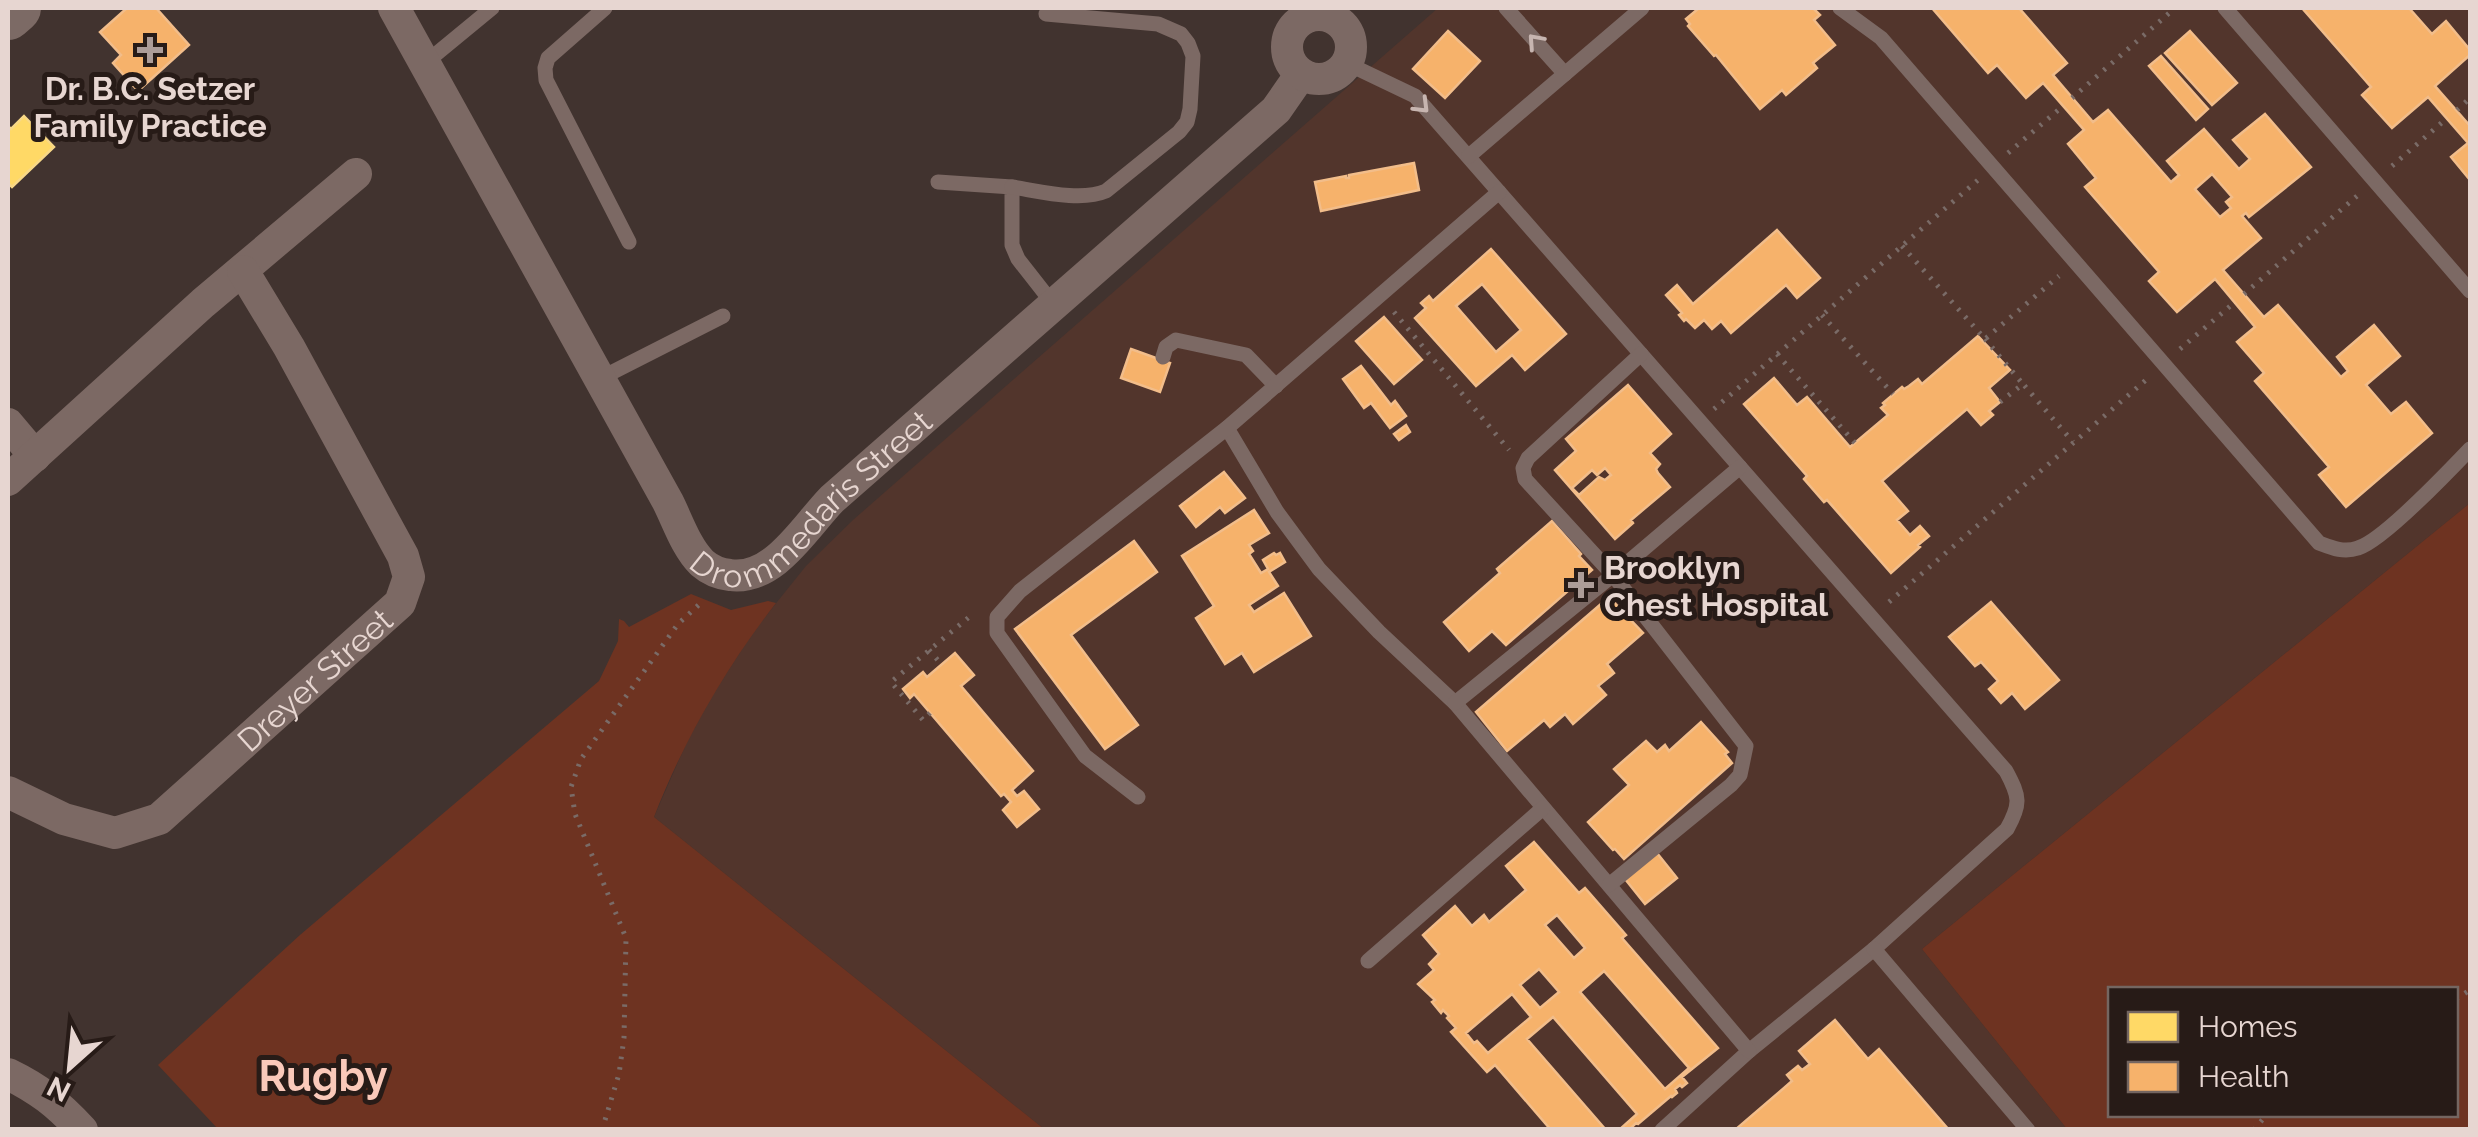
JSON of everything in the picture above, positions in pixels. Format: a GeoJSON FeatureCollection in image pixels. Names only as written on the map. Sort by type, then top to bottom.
{"type":"FeatureCollection","features":[{"type":"Feature","properties":{"kind":"main road"},"geometry":{"type":"LineString","coordinates":[[8,15],[16,8]]}},
{"type":"Feature","properties":{"kind":"street","name":"Drommedaris Street"},"geometry":{"type":"LineString","coordinates":[[394,8],[688,544],[710,569],[742,576],[754,574],[777,560],[832,499],[1276,110],[1301,74]]}},
{"type":"Feature","properties":{"kind":"street"},"geometry":{"type":"LineString","coordinates":[[1346,15],[1351,42],[1346,63],[1330,77],[1301,74],[1287,52],[1289,34],[1282,17],[1346,15]]}},
{"type":"Feature","properties":{"kind":"street"},"geometry":{"type":"LineString","coordinates":[[8,480],[203,303],[356,174]]}},
{"type":"Feature","properties":{"kind":"street","name":"Dreyer Street"},"geometry":{"type":"LineString","coordinates":[[8,792],[64,819],[115,833],[159,819],[400,603],[406,590],[409,577],[403,556],[281,332],[242,272]]}},
{"type":"Feature","properties":{"kind":"street"},"geometry":{"type":"LineString","coordinates":[[8,424],[35,456]]}},
{"type":"Feature","properties":{"kind":"street"},"geometry":{"type":"LineString","coordinates":[[8,1074],[58,1104],[82,1130]]}},
{"type":"Feature","properties":{"kind":"lane"},"geometry":{"type":"LineString","coordinates":[[424,64],[492,8]]}},
{"type":"Feature","properties":{"kind":"lane"},"geometry":{"type":"LineString","coordinates":[[605,8],[548,58],[546,80],[630,242]]}},
{"type":"Feature","properties":{"kind":"lane"},"geometry":{"type":"LineString","coordinates":[[1506,8],[1565,74]]}},
{"type":"Feature","properties":{"kind":"lane"},"geometry":{"type":"LineString","coordinates":[[1468,156],[1642,8]]}},
{"type":"Feature","properties":{"kind":"lane"},"geometry":{"type":"LineString","coordinates":[[1840,8],[1881,38],[2319,543],[2338,550],[2358,548],[2382,534],[2470,448]]}},
{"type":"Feature","properties":{"kind":"lane"},"geometry":{"type":"LineString","coordinates":[[2225,8],[2470,291]]}},
{"type":"Feature","properties":{"kind":"lane"},"geometry":{"type":"LineString","coordinates":[[938,182],[1096,196],[1179,132],[1186,122],[1192,56],[1181,34],[1158,24],[1046,14]]}},
{"type":"Feature","properties":{"kind":"lane"},"geometry":{"type":"LineString","coordinates":[[1346,63],[1415,96],[2006,772],[2016,789],[2018,808],[2006,829],[1874,949],[1749,1051],[1662,1130]]}},
{"type":"Feature","properties":{"kind":"lane"},"geometry":{"type":"LineString","coordinates":[[1012,187],[1012,244],[1018,259],[1054,305]]}},
{"type":"Feature","properties":{"kind":"lane"},"geometry":{"type":"LineString","coordinates":[[1138,797],[1085,756],[998,633],[997,617],[1020,591],[1228,428],[1499,192]]}},
{"type":"Feature","properties":{"kind":"lane"},"geometry":{"type":"LineString","coordinates":[[600,379],[723,316]]}},
{"type":"Feature","properties":{"kind":"lane"},"geometry":{"type":"LineString","coordinates":[[1163,357],[1166,347],[1176,340],[1246,355],[1276,386]]}},
{"type":"Feature","properties":{"kind":"lane"},"geometry":{"type":"LineString","coordinates":[[1609,885],[1731,786],[1740,775],[1746,746],[1613,576],[1526,479],[1523,468],[1544,442],[1641,354]]}},
{"type":"Feature","properties":{"kind":"lane"},"geometry":{"type":"LineString","coordinates":[[1228,428],[1277,512],[1319,570],[1455,704],[1749,1051]]}},
{"type":"Feature","properties":{"kind":"lane"},"geometry":{"type":"LineString","coordinates":[[1455,704],[1740,468]]}},
{"type":"Feature","properties":{"kind":"lane"},"geometry":{"type":"LineString","coordinates":[[1368,962],[1543,808]]}},
{"type":"Feature","properties":{"kind":"lane"},"geometry":{"type":"LineString","coordinates":[[1874,949],[2028,1130]]}},
{"type":"Feature","properties":{"kind":"path"},"geometry":{"type":"LineString","coordinates":[[2072,98],[2176,8]]}},
{"type":"Feature","properties":{"kind":"path"},"geometry":{"type":"LineString","coordinates":[[2456,110],[2470,98]]}},
{"type":"Feature","properties":{"kind":"path"},"geometry":{"type":"LineString","coordinates":[[1700,421],[2063,106]]}},
{"type":"Feature","properties":{"kind":"path"},"geometry":{"type":"LineString","coordinates":[[2244,294],[2446,119]]}},
{"type":"Feature","properties":{"kind":"path"},"geometry":{"type":"LineString","coordinates":[[1902,246],[2073,442]]}},
{"type":"Feature","properties":{"kind":"path"},"geometry":{"type":"LineString","coordinates":[[1985,339],[2076,263]]}},
{"type":"Feature","properties":{"kind":"path"},"geometry":{"type":"LineString","coordinates":[[1380,296],[1523,468]]}},
{"type":"Feature","properties":{"kind":"path"},"geometry":{"type":"LineString","coordinates":[[1871,618],[2234,302]]}},
{"type":"Feature","properties":{"kind":"path"},"geometry":{"type":"LineString","coordinates":[[1822,315],[1894,394]]}},
{"type":"Feature","properties":{"kind":"path"},"geometry":{"type":"LineString","coordinates":[[1777,354],[1855,443]]}},
{"type":"Feature","properties":{"kind":"path"},"geometry":{"type":"LineString","coordinates":[[2000,402],[2023,384]]}},
{"type":"Feature","properties":{"kind":"path"},"geometry":{"type":"LineString","coordinates":[[602,1130],[619,1074],[624,1038],[626,938],[575,814],[571,787],[581,760],[678,624],[731,575]]}},
{"type":"Feature","properties":{"kind":"path"},"geometry":{"type":"LineString","coordinates":[[930,713],[923,720],[891,682],[973,613],[997,617]]}},
{"type":"Feature","properties":{"kind":"path"},"geometry":{"type":"LineString","coordinates":[[930,650],[942,664]]}},
{"type":"Feature","properties":{"kind":"shaded area","name":"Brooklyn Chest Hospital"},"geometry":{"type":"Polygon","coordinates":[[[1438,8],[2470,8],[2470,503],[1922,949],[2067,1129],[1044,1129],[654,817],[710,699],[753,632],[806,566],[853,520],[1438,8]]]}},
{"type":"Feature","properties":{"kind":"shaded area"},"geometry":{"type":"Polygon","coordinates":[[[2470,503],[2470,1129],[2067,1129],[1922,949],[2470,503]]]}},
{"type":"Feature","properties":{"kind":"shaded area"},"geometry":{"type":"Polygon","coordinates":[[[691,594],[731,610],[768,601],[776,603],[707,706],[654,817],[1044,1129],[218,1129],[158,1065],[300,935],[599,681],[618,641],[619,619],[629,627],[691,594]]]}},
{"type":"Feature","properties":{"kind":"building: Homes"},"geometry":{"type":"Polygon","coordinates":[[[24,116],[54,147],[12,187],[8,183],[8,126],[11,129],[24,116]]]}},
{"type":"Feature","properties":{"kind":"building: Health","name":"Dr. B.C. Setzer Family Practice"},"geometry":{"type":"Polygon","coordinates":[[[127,8],[156,8],[189,45],[138,91],[113,63],[121,55],[100,32],[127,8]]]}},
{"type":"Feature","properties":{"kind":"building: Health"},"geometry":{"type":"Polygon","coordinates":[[[1699,8],[1813,8],[1820,15],[1814,20],[1835,45],[1813,63],[1817,68],[1786,95],[1782,90],[1760,109],[1688,26],[1686,19],[1699,8]]]}},
{"type":"Feature","properties":{"kind":"building: Health"},"geometry":{"type":"Polygon","coordinates":[[[1932,8],[2019,8],[2067,63],[2053,75],[2093,122],[2108,110],[2171,182],[2179,175],[2167,161],[2204,129],[2239,169],[2250,159],[2233,140],[2265,114],[2311,167],[2249,217],[2246,213],[2242,216],[2261,238],[2223,270],[2264,317],[2278,305],[2341,377],[2348,371],[2337,357],[2374,325],[2400,356],[2366,385],[2391,414],[2406,402],[2432,433],[2346,507],[2319,475],[2329,467],[2255,381],[2264,373],[2237,342],[2255,327],[2215,279],[2177,312],[2149,281],[2159,272],[2085,187],[2096,178],[2068,144],[2084,130],[2043,83],[2026,98],[1997,65],[1988,73],[1932,8]],[[2212,174],[2195,189],[2220,217],[2231,208],[2226,202],[2232,197],[2212,174]]]}},
{"type":"Feature","properties":{"kind":"building: Health"},"geometry":{"type":"Polygon","coordinates":[[[2302,8],[2409,8],[2432,34],[2446,21],[2470,55],[2435,86],[2470,126],[2470,180],[2451,157],[2468,143],[2428,97],[2392,128],[2362,95],[2371,87],[2302,8]]]}},
{"type":"Feature","properties":{"kind":"building: Health"},"geometry":{"type":"Polygon","coordinates":[[[1448,31],[1480,61],[1445,98],[1413,69],[1448,31]]]}},
{"type":"Feature","properties":{"kind":"building: Health"},"geometry":{"type":"Polygon","coordinates":[[[2190,31],[2237,83],[2212,105],[2165,53],[2190,31]]]}},
{"type":"Feature","properties":{"kind":"building: Health"},"geometry":{"type":"Polygon","coordinates":[[[2161,56],[2208,109],[2196,120],[2149,66],[2161,56]]]}},
{"type":"Feature","properties":{"kind":"building: Health"},"geometry":{"type":"Polygon","coordinates":[[[1414,163],[1419,190],[1321,211],[1315,182],[1414,163]]]}},
{"type":"Feature","properties":{"kind":"building: Health"},"geometry":{"type":"Polygon","coordinates":[[[1777,230],[1820,278],[1797,298],[1786,285],[1731,333],[1721,321],[1712,329],[1704,320],[1695,328],[1684,321],[1666,295],[1677,285],[1693,304],[1777,230]]]}},
{"type":"Feature","properties":{"kind":"building: Health"},"geometry":{"type":"Polygon","coordinates":[[[1491,249],[1566,334],[1525,370],[1512,355],[1476,386],[1415,318],[1426,308],[1421,303],[1429,296],[1433,301],[1491,249]],[[1482,284],[1456,306],[1496,352],[1521,330],[1482,284]]]}},
{"type":"Feature","properties":{"kind":"building: Health"},"geometry":{"type":"Polygon","coordinates":[[[1384,317],[1422,360],[1394,384],[1356,341],[1384,317]]]}},
{"type":"Feature","properties":{"kind":"building: Health"},"geometry":{"type":"Polygon","coordinates":[[[1978,336],[2010,370],[1989,388],[2000,402],[1981,425],[1967,409],[1882,481],[1908,511],[1897,520],[1910,535],[1920,526],[1929,536],[1891,573],[1827,500],[1824,502],[1804,479],[1807,476],[1744,404],[1774,378],[1797,405],[1807,397],[1850,447],[1888,415],[1881,408],[1883,403],[1918,379],[1922,384],[1978,336]]]}},
{"type":"Feature","properties":{"kind":"building: Health"},"geometry":{"type":"Polygon","coordinates":[[[1131,349],[1170,363],[1160,392],[1121,378],[1131,349]]]}},
{"type":"Feature","properties":{"kind":"building: Health"},"geometry":{"type":"Polygon","coordinates":[[[1361,366],[1391,405],[1395,401],[1406,416],[1390,428],[1371,403],[1364,408],[1343,379],[1361,366]]]}},
{"type":"Feature","properties":{"kind":"building: Health"},"geometry":{"type":"Polygon","coordinates":[[[1628,385],[1671,434],[1650,453],[1660,464],[1658,473],[1670,487],[1615,539],[1555,470],[1576,451],[1566,439],[1628,385]],[[1605,468],[1597,475],[1592,470],[1572,488],[1579,495],[1599,477],[1605,480],[1611,475],[1605,468]]]}},
{"type":"Feature","properties":{"kind":"building: Health"},"geometry":{"type":"Polygon","coordinates":[[[1406,425],[1410,432],[1399,440],[1394,434],[1406,425]]]}},
{"type":"Feature","properties":{"kind":"building: Health"},"geometry":{"type":"Polygon","coordinates":[[[1224,472],[1245,498],[1225,513],[1220,507],[1196,527],[1180,506],[1224,472]]]}},
{"type":"Feature","properties":{"kind":"building: Health"},"geometry":{"type":"Polygon","coordinates":[[[1254,510],[1269,533],[1249,545],[1253,551],[1249,554],[1261,573],[1268,569],[1263,560],[1274,553],[1280,553],[1285,562],[1269,572],[1278,586],[1249,605],[1254,612],[1284,593],[1311,636],[1254,672],[1242,653],[1225,664],[1196,618],[1214,606],[1182,556],[1254,510]]]}},
{"type":"Feature","properties":{"kind":"building: Health"},"geometry":{"type":"Polygon","coordinates":[[[1552,521],[1592,570],[1506,645],[1492,631],[1469,651],[1444,622],[1552,521]]]}},
{"type":"Feature","properties":{"kind":"building: Health"},"geometry":{"type":"Polygon","coordinates":[[[1134,541],[1157,572],[1071,635],[1138,725],[1105,749],[1015,629],[1134,541]]]}},
{"type":"Feature","properties":{"kind":"building: Health"},"geometry":{"type":"Polygon","coordinates":[[[1609,597],[1643,633],[1607,664],[1614,673],[1598,686],[1606,695],[1573,724],[1565,714],[1550,727],[1544,720],[1507,751],[1476,712],[1609,597]]]}},
{"type":"Feature","properties":{"kind":"building: Health"},"geometry":{"type":"Polygon","coordinates":[[[1991,602],[2059,680],[2025,709],[2012,693],[2001,703],[1989,689],[1998,681],[1981,662],[1975,666],[1949,637],[1991,602]]]}},
{"type":"Feature","properties":{"kind":"building: Health"},"geometry":{"type":"Polygon","coordinates":[[[955,653],[974,675],[961,686],[1033,771],[1012,790],[1017,796],[1024,791],[1039,809],[1017,827],[1003,810],[1011,802],[1004,794],[1001,796],[914,694],[910,698],[903,689],[923,672],[927,677],[955,653]]]}},
{"type":"Feature","properties":{"kind":"building: Health"},"geometry":{"type":"Polygon","coordinates":[[[1701,722],[1728,752],[1725,754],[1732,763],[1624,859],[1588,822],[1629,785],[1614,769],[1646,741],[1657,752],[1665,745],[1669,751],[1701,722]]]}},
{"type":"Feature","properties":{"kind":"building: Health"},"geometry":{"type":"Polygon","coordinates":[[[1534,842],[1579,893],[1585,888],[1626,935],[1622,938],[1718,1048],[1682,1077],[1687,1083],[1675,1089],[1677,1093],[1629,1130],[1619,1130],[1637,1114],[1553,1017],[1527,1039],[1606,1130],[1551,1130],[1495,1065],[1487,1072],[1451,1032],[1456,1028],[1449,1016],[1443,1010],[1441,1013],[1432,1002],[1435,1000],[1418,984],[1434,970],[1429,964],[1439,954],[1423,935],[1455,906],[1472,926],[1484,915],[1489,922],[1526,890],[1506,866],[1534,842]],[[1557,915],[1545,925],[1574,958],[1585,948],[1557,915]],[[1539,969],[1520,985],[1540,1008],[1559,992],[1539,969]],[[1604,971],[1580,992],[1665,1089],[1689,1068],[1604,971]],[[1512,994],[1466,1033],[1488,1053],[1531,1017],[1512,994]]]}},
{"type":"Feature","properties":{"kind":"building: Health"},"geometry":{"type":"Polygon","coordinates":[[[1657,853],[1677,878],[1645,904],[1625,879],[1657,853]]]}},
{"type":"Feature","properties":{"kind":"building: Health"},"geometry":{"type":"Polygon","coordinates":[[[1835,1020],[1868,1059],[1879,1049],[1949,1130],[1735,1130],[1792,1081],[1787,1075],[1798,1066],[1802,1070],[1810,1064],[1799,1051],[1835,1020]]]}},
{"type":"Feature","properties":{"kind":"place","name":"Dr. B.C. Setzer Family Practice"},"geometry":{"type":"Point","coordinates":[150,50]}},
{"type":"Feature","properties":{"kind":"place","name":"Brooklyn Chest Hospital"},"geometry":{"type":"Point","coordinates":[1581,585]}},
{"type":"Feature","properties":{"kind":"district","name":"Rugby"},"geometry":{"type":"Point","coordinates":[323,1076]}}]}
